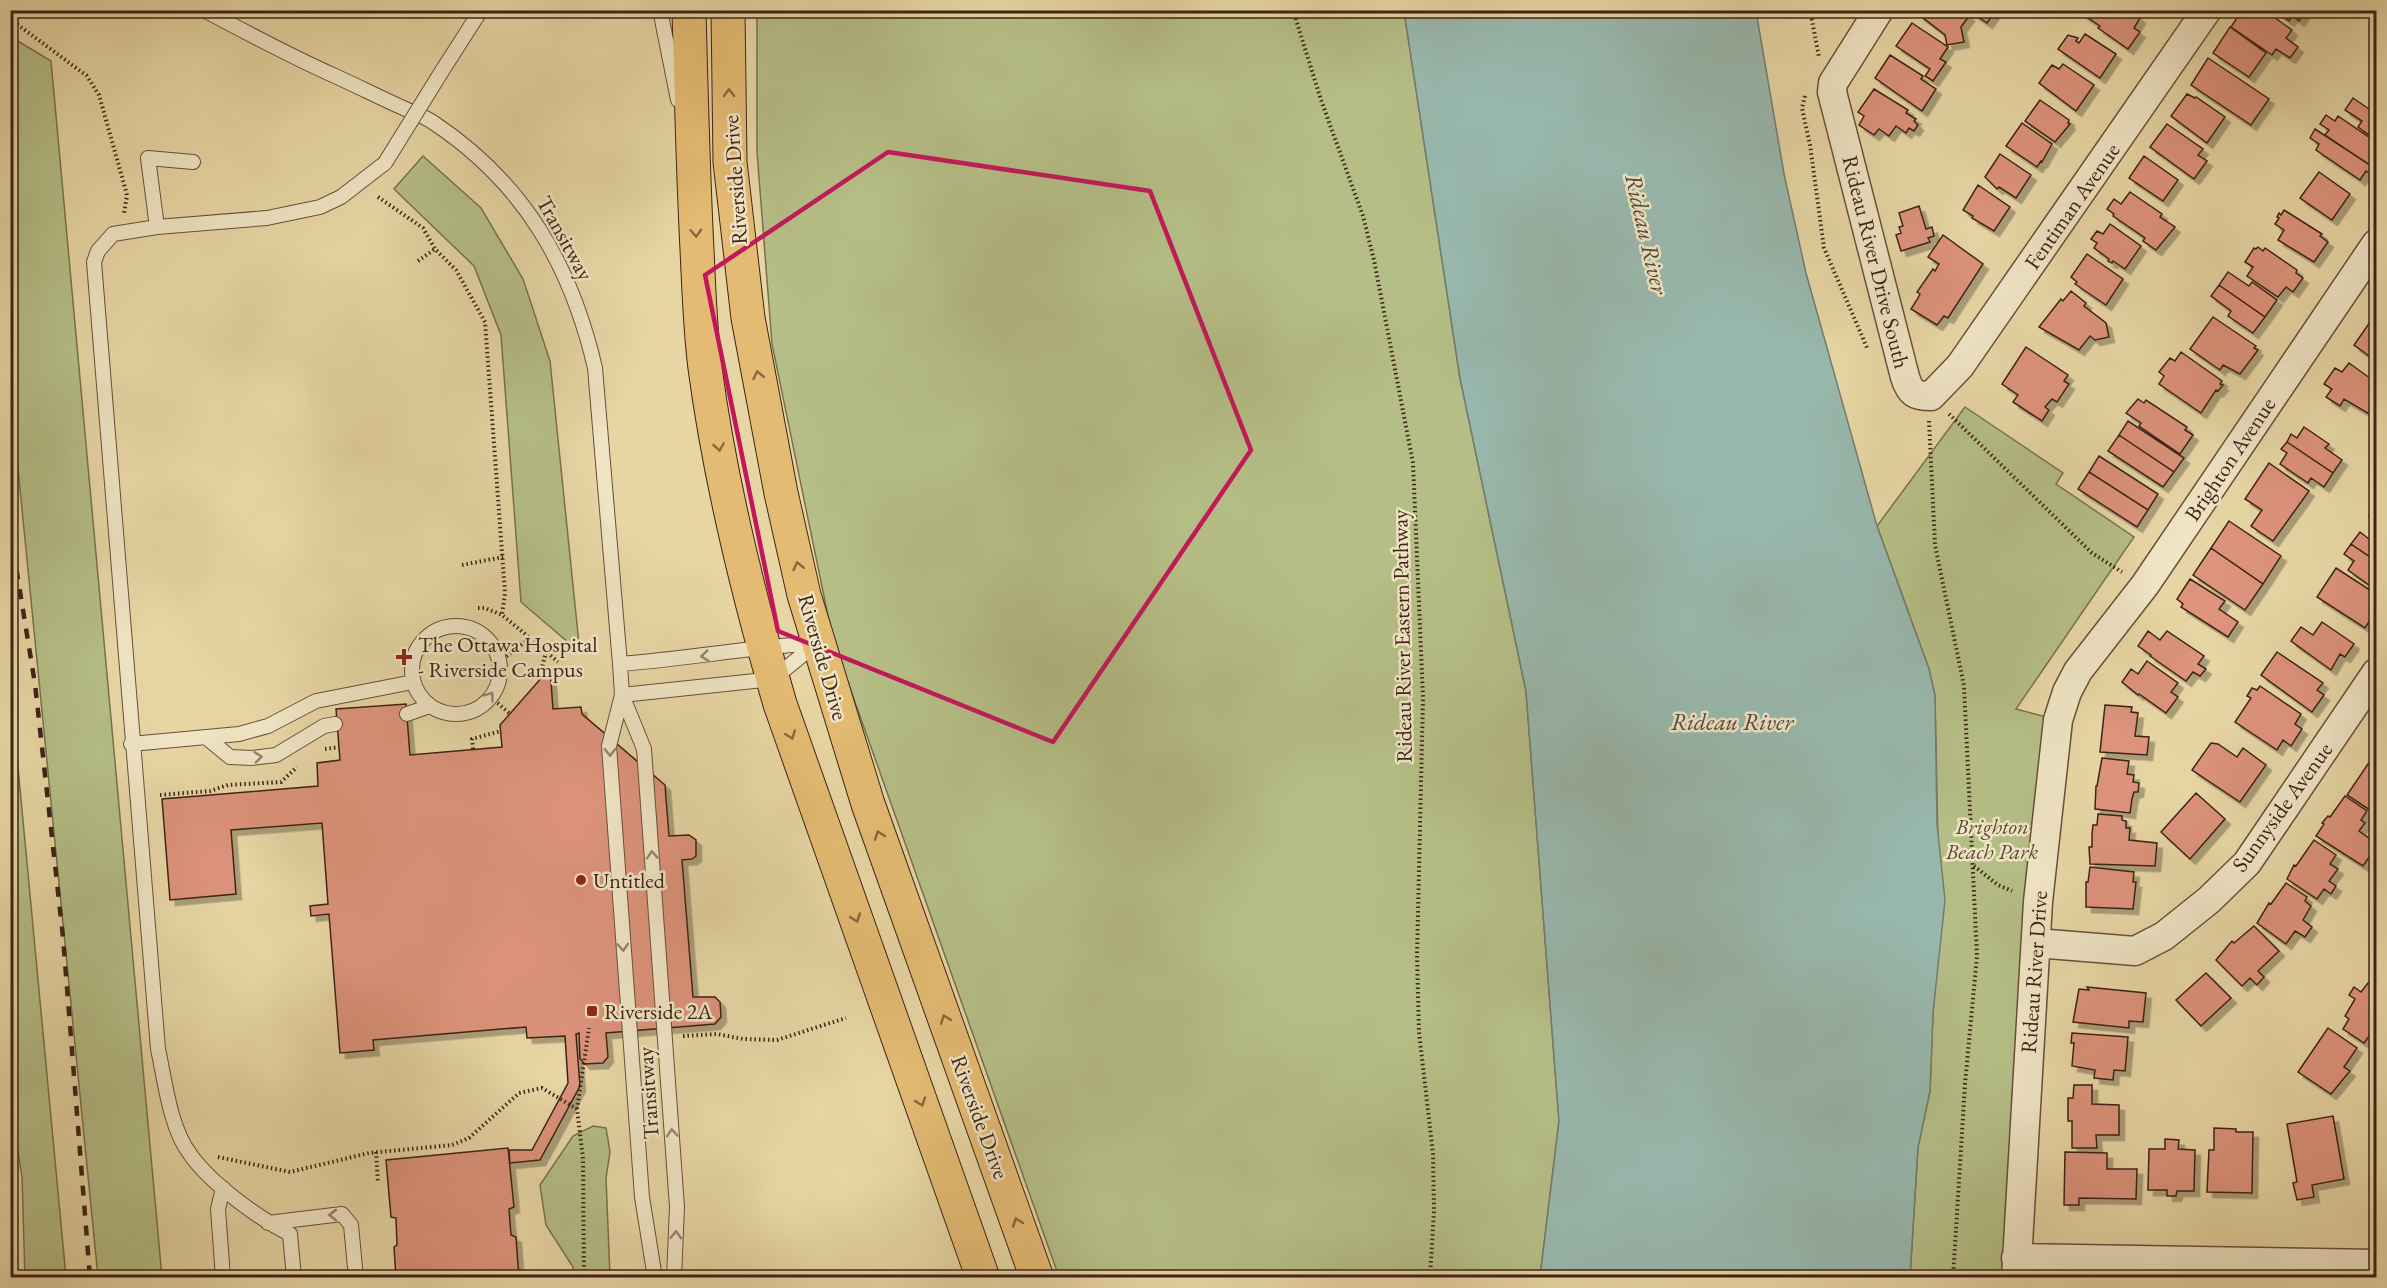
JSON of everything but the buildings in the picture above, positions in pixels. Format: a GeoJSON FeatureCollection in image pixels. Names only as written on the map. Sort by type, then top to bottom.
{"type":"FeatureCollection","features":[{"type":"Feature","properties":{"kind":"main road","name":"Riverside Drive"},"geometry":{"type":"LineString","coordinates":[[689,10],[693,174],[705,368],[725,483],[763,646],[773,679],[983,1278]]}},
{"type":"Feature","properties":{"kind":"main road","name":"Riverside Drive"},"geometry":{"type":"LineString","coordinates":[[728,10],[730,162],[748,318],[781,493],[817,643],[868,804],[1037,1278]]}},
{"type":"Feature","properties":{"kind":"street"},"geometry":{"type":"LineString","coordinates":[[1831,89],[1879,10]]}},
{"type":"Feature","properties":{"kind":"street","name":"Fentiman Avenue"},"geometry":{"type":"LineString","coordinates":[[1931,396],[1960,366],[2207,10]]}},
{"type":"Feature","properties":{"kind":"street","name":"Rideau River Drive South"},"geometry":{"type":"LineString","coordinates":[[1831,89],[1905,377],[1909,389],[1914,394],[1931,396]]}},
{"type":"Feature","properties":{"kind":"street","name":"Brighton Avenue"},"geometry":{"type":"LineString","coordinates":[[2078,672],[2145,585],[2376,244]]}},
{"type":"Feature","properties":{"kind":"street","name":"Rideau River Drive"},"geometry":{"type":"LineString","coordinates":[[2016,1268],[2038,902],[2058,720],[2067,692],[2078,672]]}},
{"type":"Feature","properties":{"kind":"street","name":"Sunnyside Avenue"},"geometry":{"type":"LineString","coordinates":[[2036,943],[2135,951],[2164,936],[2200,908],[2247,862],[2376,673]]}},
{"type":"Feature","properties":{"kind":"street"},"geometry":{"type":"LineString","coordinates":[[2016,1268],[2376,1264]]}},
{"type":"Feature","properties":{"kind":"lane","name":"Transitway"},"geometry":{"type":"LineString","coordinates":[[204,10],[287,54],[432,121],[485,163],[514,193],[535,221],[555,254],[586,330],[595,368],[620,664],[622,695],[609,746],[642,1197],[654,1278]]}},
{"type":"Feature","properties":{"kind":"lane"},"geometry":{"type":"LineString","coordinates":[[294,1278],[290,1234],[268,1223],[224,1188],[189,1154],[174,1122],[158,1049],[131,744],[94,262],[104,242],[113,234],[157,227],[267,218],[320,207],[341,196],[385,163],[481,10]]}},
{"type":"Feature","properties":{"kind":"lane"},"geometry":{"type":"LineString","coordinates":[[660,10],[693,174]]}},
{"type":"Feature","properties":{"kind":"lane"},"geometry":{"type":"LineString","coordinates":[[157,227],[148,158],[193,162]]}},
{"type":"Feature","properties":{"kind":"lane"},"geometry":{"type":"LineString","coordinates":[[446,627],[467,628],[486,638],[495,649],[500,662],[500,677],[490,697],[473,711],[458,714],[443,713],[430,706],[419,696],[413,682],[411,668],[414,654],[422,642],[433,633],[446,627]]}},
{"type":"Feature","properties":{"kind":"lane"},"geometry":{"type":"LineString","coordinates":[[620,664],[682,659],[763,646],[817,643]]}},
{"type":"Feature","properties":{"kind":"lane"},"geometry":{"type":"LineString","coordinates":[[622,695],[773,679],[817,643]]}},
{"type":"Feature","properties":{"kind":"lane"},"geometry":{"type":"LineString","coordinates":[[131,744],[239,734],[268,726],[316,700],[413,682]]}},
{"type":"Feature","properties":{"kind":"lane","name":"Transitway"},"geometry":{"type":"LineString","coordinates":[[622,695],[644,749],[677,1207],[674,1278]]}},
{"type":"Feature","properties":{"kind":"lane"},"geometry":{"type":"LineString","coordinates":[[407,714],[430,706]]}},
{"type":"Feature","properties":{"kind":"lane"},"geometry":{"type":"LineString","coordinates":[[207,738],[230,757],[252,758],[276,754],[324,726],[335,724]]}},
{"type":"Feature","properties":{"kind":"lane"},"geometry":{"type":"LineString","coordinates":[[223,1278],[218,1209],[224,1188]]}},
{"type":"Feature","properties":{"kind":"lane"},"geometry":{"type":"LineString","coordinates":[[268,1223],[342,1214],[351,1225],[356,1278]]}},
{"type":"Feature","properties":{"kind":"path","name":"Rideau River Eastern Pathway"},"geometry":{"type":"LineString","coordinates":[[1293,10],[1321,100],[1364,216],[1380,287],[1413,463],[1424,698],[1416,956],[1419,1032],[1433,1154],[1434,1210],[1430,1278]]}},
{"type":"Feature","properties":{"kind":"path"},"geometry":{"type":"LineString","coordinates":[[1810,10],[1831,89],[1810,87],[1802,108],[1812,156],[1824,248],[1869,353]]}},
{"type":"Feature","properties":{"kind":"path"},"geometry":{"type":"LineString","coordinates":[[10,19],[87,76],[99,95],[127,195],[122,232]]}},
{"type":"Feature","properties":{"kind":"path"},"geometry":{"type":"LineString","coordinates":[[378,197],[423,228],[435,249],[456,270],[485,322],[506,593],[502,615]]}},
{"type":"Feature","properties":{"kind":"path"},"geometry":{"type":"LineString","coordinates":[[418,261],[435,249]]}},
{"type":"Feature","properties":{"kind":"path"},"geometry":{"type":"LineString","coordinates":[[1931,396],[1929,429],[1935,545],[1964,686],[1977,956],[1965,1084],[1953,1278]]}},
{"type":"Feature","properties":{"kind":"path"},"geometry":{"type":"LineString","coordinates":[[1931,396],[2092,553],[2145,585]]}},
{"type":"Feature","properties":{"kind":"path"},"geometry":{"type":"LineString","coordinates":[[1921,423],[1929,429]]}},
{"type":"Feature","properties":{"kind":"path"},"geometry":{"type":"LineString","coordinates":[[462,565],[503,557]]}},
{"type":"Feature","properties":{"kind":"path"},"geometry":{"type":"LineString","coordinates":[[478,608],[485,608],[502,615],[558,662]]}},
{"type":"Feature","properties":{"kind":"path"},"geometry":{"type":"LineString","coordinates":[[500,662],[530,638]]}},
{"type":"Feature","properties":{"kind":"path"},"geometry":{"type":"LineString","coordinates":[[539,680],[546,652]]}},
{"type":"Feature","properties":{"kind":"path"},"geometry":{"type":"LineString","coordinates":[[490,697],[510,714]]}},
{"type":"Feature","properties":{"kind":"path"},"geometry":{"type":"LineString","coordinates":[[473,749],[472,739],[501,730]]}},
{"type":"Feature","properties":{"kind":"path"},"geometry":{"type":"LineString","coordinates":[[1973,865],[1998,885],[2038,902]]}},
{"type":"Feature","properties":{"kind":"path"},"geometry":{"type":"LineString","coordinates":[[665,1037],[717,1034],[743,1039],[777,1040],[846,1018]]}},
{"type":"Feature","properties":{"kind":"path"},"geometry":{"type":"LineString","coordinates":[[584,1278],[583,1159],[577,1109],[589,1028]]}},
{"type":"Feature","properties":{"kind":"path"},"geometry":{"type":"LineString","coordinates":[[189,1154],[217,1156],[290,1172],[376,1152],[452,1145],[469,1138],[519,1093],[542,1088],[577,1109]]}},
{"type":"Feature","properties":{"kind":"path"},"geometry":{"type":"LineString","coordinates":[[376,1152],[378,1183]]}},
{"type":"Feature","properties":{"kind":"highlighted area"},"geometry":{"type":"Polygon","coordinates":[[[888,152],[1150,191],[1251,450],[1053,742],[778,631],[705,275],[888,152]]]}},
{"type":"Feature","properties":{"kind":"green space"},"geometry":{"type":"Polygon","coordinates":[[[757,11],[1404,11],[1460,378],[1526,691],[1559,1121],[1540,1277],[1059,1277],[833,640],[772,344],[757,152],[757,11]]]}},
{"type":"Feature","properties":{"kind":"green space"},"geometry":{"type":"Polygon","coordinates":[[[11,37],[51,61],[162,1277],[98,1277],[11,398],[11,37]]]}},
{"type":"Feature","properties":{"kind":"green space"},"geometry":{"type":"Polygon","coordinates":[[[423,156],[481,208],[523,279],[550,361],[579,644],[576,649],[521,602],[501,335],[474,266],[394,189],[423,156]]]}},
{"type":"Feature","properties":{"kind":"green space","name":"Brighton Beach Park"},"geometry":{"type":"Polygon","coordinates":[[[1965,407],[2063,473],[2056,484],[2134,537],[2016,709],[2058,720],[2014,1277],[1910,1277],[1918,1147],[1930,1091],[1938,957],[1935,696],[1929,669],[1877,526],[1965,407]]]}},
{"type":"Feature","properties":{"kind":"green space"},"geometry":{"type":"Polygon","coordinates":[[[11,693],[66,1277],[25,1277],[22,1177],[10,1102],[11,693]]]}},
{"type":"Feature","properties":{"kind":"green space"},"geometry":{"type":"Polygon","coordinates":[[[593,1126],[606,1128],[610,1152],[606,1178],[610,1277],[575,1277],[573,1267],[546,1225],[540,1185],[573,1136],[593,1126]]]}},
{"type":"Feature","properties":{"kind":"water","name":"Rideau River"},"geometry":{"type":"Polygon","coordinates":[[[1404,11],[1756,11],[1784,174],[1806,273],[1877,526],[1929,669],[1935,696],[1937,824],[1945,900],[1933,1013],[1930,1091],[1918,1147],[1910,1277],[1540,1277],[1559,1121],[1526,691],[1460,378],[1404,11]]]}},
{"type":"Feature","properties":{"kind":"railway"},"geometry":{"type":"LineString","coordinates":[[10,530],[35,684],[63,937],[90,1278]]}},
{"type":"Feature","properties":{"kind":"place","name":"The Ottawa Hospital - Riverside Campus"},"geometry":{"type":"Point","coordinates":[404,657]}},
{"type":"Feature","properties":{"kind":"place","name":"Untitled"},"geometry":{"type":"Point","coordinates":[581,880]}},
{"type":"Feature","properties":{"kind":"place","name":"Riverside 2A"},"geometry":{"type":"Point","coordinates":[592,1011]}}]}
